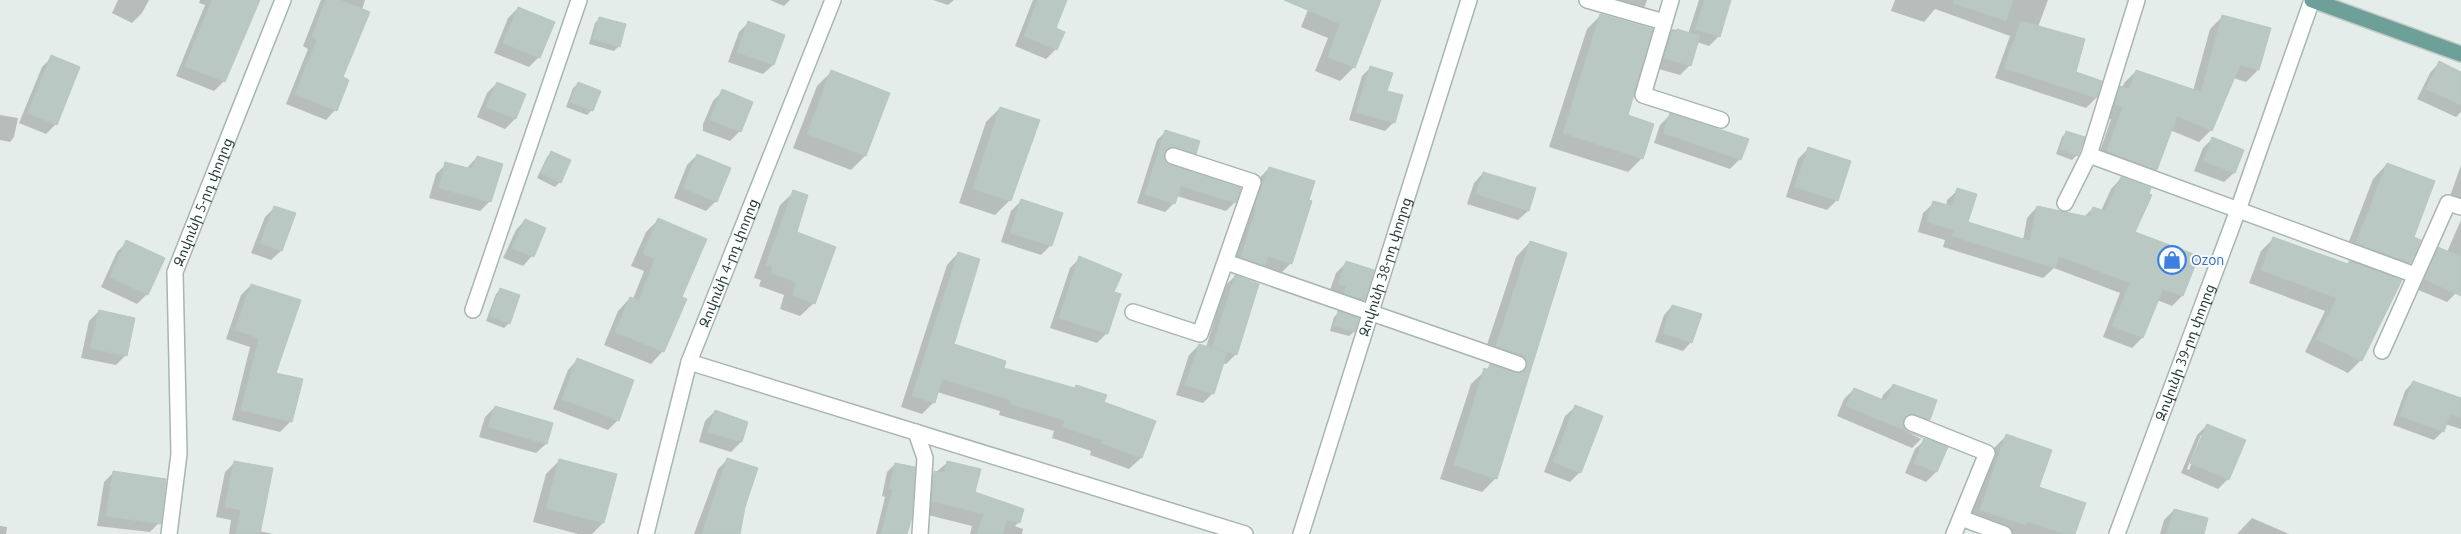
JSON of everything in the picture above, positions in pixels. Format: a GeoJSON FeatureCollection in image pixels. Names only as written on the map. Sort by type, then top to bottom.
{"type":"FeatureCollection","features":[{"type":"Feature","properties":{"kind":"main road"},"geometry":{"type":"LineString","coordinates":[[2312,0],[2461,54]]}},
{"type":"Feature","properties":{"kind":"street","name":"Զովունի 5-րդ փողոց"},"geometry":{"type":"LineString","coordinates":[[169,534],[179,454],[175,272],[283,0]]}},
{"type":"Feature","properties":{"kind":"street"},"geometry":{"type":"LineString","coordinates":[[473,310],[579,0]]}},
{"type":"Feature","properties":{"kind":"street","name":"Զովունի 4-րդ փողոց"},"geometry":{"type":"LineString","coordinates":[[646,534],[689,362],[833,0]]}},
{"type":"Feature","properties":{"kind":"street","name":"Զովունի 38-րդ փողոց"},"geometry":{"type":"LineString","coordinates":[[1301,534],[1469,0]]}},
{"type":"Feature","properties":{"kind":"street"},"geometry":{"type":"LineString","coordinates":[[1587,0],[1664,22]]}},
{"type":"Feature","properties":{"kind":"street"},"geometry":{"type":"LineString","coordinates":[[1671,0],[1643,95],[1721,120]]}},
{"type":"Feature","properties":{"kind":"street"},"geometry":{"type":"LineString","coordinates":[[2065,202],[2088,155],[2137,0]]}},
{"type":"Feature","properties":{"kind":"street","name":"Զովունի 39-րդ փողոց"},"geometry":{"type":"LineString","coordinates":[[2117,534],[2238,210],[2312,0]]}},
{"type":"Feature","properties":{"kind":"street"},"geometry":{"type":"LineString","coordinates":[[2088,155],[2416,275]]}},
{"type":"Feature","properties":{"kind":"street"},"geometry":{"type":"LineString","coordinates":[[1132,312],[1200,334],[1253,182],[1173,156]]}},
{"type":"Feature","properties":{"kind":"street"},"geometry":{"type":"LineString","coordinates":[[2382,351],[2448,203],[2461,207]]}},
{"type":"Feature","properties":{"kind":"street"},"geometry":{"type":"LineString","coordinates":[[1226,262],[1518,364]]}},
{"type":"Feature","properties":{"kind":"street"},"geometry":{"type":"LineString","coordinates":[[689,362],[1245,534]]}},
{"type":"Feature","properties":{"kind":"street"},"geometry":{"type":"LineString","coordinates":[[1912,423],[1987,453],[1954,534]]}},
{"type":"Feature","properties":{"kind":"street"},"geometry":{"type":"LineString","coordinates":[[916,432],[925,458],[920,534]]}},
{"type":"Feature","properties":{"kind":"street"},"geometry":{"type":"LineString","coordinates":[[1961,518],[2004,534]]}},
{"type":"Feature","properties":{"kind":"building"},"geometry":{"type":"Polygon","coordinates":[[[212,0],[260,0],[225,82],[185,66],[212,0]]]}},
{"type":"Feature","properties":{"kind":"building"},"geometry":{"type":"Polygon","coordinates":[[[326,0],[340,0],[370,12],[343,77],[349,80],[337,111],[295,94],[317,39],[312,36],[326,0]]]}},
{"type":"Feature","properties":{"kind":"building"},"geometry":{"type":"Polygon","coordinates":[[[1038,0],[1067,0],[1056,28],[1065,32],[1057,50],[1024,36],[1038,0]]]}},
{"type":"Feature","properties":{"kind":"building"},"geometry":{"type":"Polygon","coordinates":[[[1284,0],[1381,0],[1355,68],[1328,57],[1340,24],[1284,0]]]}},
{"type":"Feature","properties":{"kind":"building"},"geometry":{"type":"Polygon","coordinates":[[[1705,0],[1731,0],[1720,37],[1695,29],[1705,0]]]}},
{"type":"Feature","properties":{"kind":"building"},"geometry":{"type":"Polygon","coordinates":[[[1954,0],[2013,0],[2006,21],[1953,3],[1954,0]]]}},
{"type":"Feature","properties":{"kind":"building"},"geometry":{"type":"Polygon","coordinates":[[[518,7],[555,22],[540,58],[503,43],[518,7]]]}},
{"type":"Feature","properties":{"kind":"building"},"geometry":{"type":"Polygon","coordinates":[[[1600,14],[1653,29],[1628,115],[1654,124],[1643,159],[1563,133],[1600,14]]]}},
{"type":"Feature","properties":{"kind":"building"},"geometry":{"type":"Polygon","coordinates":[[[2222,15],[2271,28],[2259,70],[2240,65],[2212,131],[2177,116],[2157,170],[2107,151],[2123,107],[2115,104],[2120,86],[2129,89],[2136,70],[2201,92],[2222,15]]]}},
{"type":"Feature","properties":{"kind":"building"},"geometry":{"type":"Polygon","coordinates":[[[599,17],[626,24],[620,47],[593,39],[599,17]]]}},
{"type":"Feature","properties":{"kind":"building"},"geometry":{"type":"Polygon","coordinates":[[[748,21],[785,35],[774,65],[737,52],[748,21]]]}},
{"type":"Feature","properties":{"kind":"building"},"geometry":{"type":"Polygon","coordinates":[[[2021,21],[2085,39],[2076,72],[2102,81],[2097,98],[2004,68],[2021,21]]]}},
{"type":"Feature","properties":{"kind":"building"},"geometry":{"type":"Polygon","coordinates":[[[1677,29],[1700,36],[1691,66],[1664,58],[1672,31],[1676,32],[1677,29]]]}},
{"type":"Feature","properties":{"kind":"building"},"geometry":{"type":"Polygon","coordinates":[[[51,55],[80,67],[57,125],[28,113],[51,55]]]}},
{"type":"Feature","properties":{"kind":"building"},"geometry":{"type":"Polygon","coordinates":[[[2439,61],[2461,72],[2461,105],[2426,89],[2439,61]]]}},
{"type":"Feature","properties":{"kind":"building"},"geometry":{"type":"Polygon","coordinates":[[[1370,66],[1393,73],[1387,91],[1403,95],[1395,123],[1356,112],[1370,66]]]}},
{"type":"Feature","properties":{"kind":"building"},"geometry":{"type":"Polygon","coordinates":[[[831,70],[890,93],[866,156],[807,134],[831,70]]]}},
{"type":"Feature","properties":{"kind":"building"},"geometry":{"type":"Polygon","coordinates":[[[497,82],[526,94],[516,119],[486,107],[497,82]]]}},
{"type":"Feature","properties":{"kind":"building"},"geometry":{"type":"Polygon","coordinates":[[[578,82],[601,91],[593,111],[570,102],[578,82]]]}},
{"type":"Feature","properties":{"kind":"building"},"geometry":{"type":"Polygon","coordinates":[[[722,89],[753,102],[741,132],[710,120],[722,89]]]}},
{"type":"Feature","properties":{"kind":"building"},"geometry":{"type":"Polygon","coordinates":[[[1000,107],[1040,120],[1011,201],[973,189],[1000,107]]]}},
{"type":"Feature","properties":{"kind":"building"},"geometry":{"type":"Polygon","coordinates":[[[1670,113],[1749,139],[1741,160],[1663,133],[1670,113]]]}},
{"type":"Feature","properties":{"kind":"building"},"geometry":{"type":"Polygon","coordinates":[[[1165,130],[1200,141],[1196,154],[1175,147],[1167,149],[1164,157],[1166,163],[1241,188],[1236,203],[1181,186],[1175,204],[1145,194],[1165,130]]]}},
{"type":"Feature","properties":{"kind":"building"},"geometry":{"type":"Polygon","coordinates":[[[2066,131],[2085,137],[2078,156],[2060,149],[2066,131]]]}},
{"type":"Feature","properties":{"kind":"building"},"geometry":{"type":"Polygon","coordinates":[[[2212,137],[2244,150],[2235,173],[2203,161],[2212,137]]]}},
{"type":"Feature","properties":{"kind":"building"},"geometry":{"type":"Polygon","coordinates":[[[1808,147],[1851,161],[1838,201],[1795,187],[1808,147]]]}},
{"type":"Feature","properties":{"kind":"building"},"geometry":{"type":"Polygon","coordinates":[[[551,151],[571,160],[561,183],[541,173],[551,151]]]}},
{"type":"Feature","properties":{"kind":"building"},"geometry":{"type":"Polygon","coordinates":[[[697,154],[731,168],[717,202],[683,188],[697,154]]]}},
{"type":"Feature","properties":{"kind":"building"},"geometry":{"type":"Polygon","coordinates":[[[477,156],[503,164],[491,202],[439,188],[445,162],[472,169],[477,156]]]}},
{"type":"Feature","properties":{"kind":"building"},"geometry":{"type":"Polygon","coordinates":[[[2387,163],[2435,181],[2414,237],[2421,240],[2411,263],[2356,243],[2387,163]]]}},
{"type":"Feature","properties":{"kind":"building"},"geometry":{"type":"Polygon","coordinates":[[[1269,167],[1315,181],[1309,200],[1312,201],[1292,264],[1268,256],[1265,266],[1241,257],[1256,209],[1254,208],[1269,167]]]}},
{"type":"Feature","properties":{"kind":"building"},"geometry":{"type":"Polygon","coordinates":[[[1483,172],[1536,188],[1529,211],[1476,194],[1483,172]]]}},
{"type":"Feature","properties":{"kind":"building"},"geometry":{"type":"Polygon","coordinates":[[[2121,177],[2151,188],[2149,194],[2152,195],[2135,232],[2199,256],[2183,296],[2163,289],[2143,338],[2112,326],[2130,283],[2059,256],[2055,268],[1952,236],[1954,230],[1927,222],[1933,201],[1952,206],[1957,188],[1977,194],[1968,222],[2030,241],[2037,206],[2089,217],[2093,207],[2105,211],[2121,177]]]}},
{"type":"Feature","properties":{"kind":"building"},"geometry":{"type":"Polygon","coordinates":[[[793,190],[808,195],[797,232],[836,247],[815,304],[793,295],[796,282],[771,273],[773,267],[766,265],[793,190]]]}},
{"type":"Feature","properties":{"kind":"building"},"geometry":{"type":"Polygon","coordinates":[[[1021,199],[1063,213],[1052,246],[1010,233],[1021,199]]]}},
{"type":"Feature","properties":{"kind":"building"},"geometry":{"type":"Polygon","coordinates":[[[274,206],[296,213],[282,251],[260,243],[274,206]]]}},
{"type":"Feature","properties":{"kind":"building"},"geometry":{"type":"Polygon","coordinates":[[[658,218],[707,239],[682,297],[687,299],[664,352],[615,332],[630,297],[639,300],[655,259],[643,254],[658,218]]]}},
{"type":"Feature","properties":{"kind":"building"},"geometry":{"type":"Polygon","coordinates":[[[525,219],[546,228],[534,257],[512,248],[525,219]]]}},
{"type":"Feature","properties":{"kind":"building"},"geometry":{"type":"Polygon","coordinates":[[[2273,237],[2348,264],[2349,261],[2402,280],[2362,361],[2316,339],[2337,298],[2261,270],[2273,237]]]}},
{"type":"Feature","properties":{"kind":"building"},"geometry":{"type":"Polygon","coordinates":[[[126,240],[165,258],[148,295],[110,277],[126,240]]]}},
{"type":"Feature","properties":{"kind":"building"},"geometry":{"type":"Polygon","coordinates":[[[1530,241],[1567,253],[1497,479],[1454,465],[1484,368],[1488,370],[1490,364],[1519,373],[1527,367],[1525,358],[1522,355],[1496,346],[1530,241]]]}},
{"type":"Feature","properties":{"kind":"building"},"geometry":{"type":"Polygon","coordinates":[[[2438,247],[2461,257],[2461,296],[2424,279],[2438,247]]]}},
{"type":"Feature","properties":{"kind":"building"},"geometry":{"type":"Polygon","coordinates":[[[958,252],[980,259],[954,344],[1006,361],[1004,368],[1075,388],[1076,385],[1107,395],[1104,402],[1156,421],[1142,458],[1101,443],[1102,440],[1063,427],[1065,420],[1010,404],[1011,400],[942,379],[935,403],[912,396],[958,252]]]}},
{"type":"Feature","properties":{"kind":"building"},"geometry":{"type":"Polygon","coordinates":[[[1079,256],[1122,274],[1114,292],[1121,294],[1108,334],[1059,318],[1079,256]]]}},
{"type":"Feature","properties":{"kind":"building"},"geometry":{"type":"Polygon","coordinates":[[[1346,261],[1374,270],[1365,300],[1344,293],[1346,286],[1338,284],[1346,261]]]}},
{"type":"Feature","properties":{"kind":"building"},"geometry":{"type":"Polygon","coordinates":[[[1235,275],[1259,284],[1237,355],[1212,347],[1235,275]]]}},
{"type":"Feature","properties":{"kind":"building"},"geometry":{"type":"Polygon","coordinates":[[[251,284],[301,300],[276,373],[303,379],[292,422],[241,410],[259,338],[235,330],[251,284]]]}},
{"type":"Feature","properties":{"kind":"building"},"geometry":{"type":"Polygon","coordinates":[[[500,288],[520,295],[510,324],[490,316],[500,288]]]}},
{"type":"Feature","properties":{"kind":"building"},"geometry":{"type":"Polygon","coordinates":[[[1672,305],[1702,314],[1692,343],[1663,333],[1672,305]]]}},
{"type":"Feature","properties":{"kind":"building"},"geometry":{"type":"Polygon","coordinates":[[[99,310],[135,318],[127,356],[90,348],[99,310]]]}},
{"type":"Feature","properties":{"kind":"building"},"geometry":{"type":"Polygon","coordinates":[[[1338,311],[1359,318],[1355,332],[1334,326],[1338,311]]]}},
{"type":"Feature","properties":{"kind":"building"},"geometry":{"type":"Polygon","coordinates":[[[1199,344],[1227,353],[1214,394],[1185,385],[1199,344]]]}},
{"type":"Feature","properties":{"kind":"building"},"geometry":{"type":"Polygon","coordinates":[[[577,358],[634,380],[619,421],[562,399],[577,358]]]}},
{"type":"Feature","properties":{"kind":"building"},"geometry":{"type":"Polygon","coordinates":[[[2413,381],[2461,398],[2461,418],[2450,414],[2444,432],[2400,416],[2413,381]]]}},
{"type":"Feature","properties":{"kind":"building"},"geometry":{"type":"Polygon","coordinates":[[[1893,384],[1937,400],[1930,420],[1911,414],[1903,420],[1905,429],[1923,438],[1846,406],[1854,388],[1886,401],[1893,384]]]}},
{"type":"Feature","properties":{"kind":"building"},"geometry":{"type":"Polygon","coordinates":[[[1575,405],[1603,416],[1581,473],[1553,462],[1575,405]]]}},
{"type":"Feature","properties":{"kind":"building"},"geometry":{"type":"Polygon","coordinates":[[[495,406],[553,423],[547,444],[488,427],[495,406]]]}},
{"type":"Feature","properties":{"kind":"building"},"geometry":{"type":"Polygon","coordinates":[[[715,410],[748,422],[742,442],[708,432],[715,410]]]}},
{"type":"Feature","properties":{"kind":"building"},"geometry":{"type":"Polygon","coordinates":[[[2207,424],[2246,440],[2229,480],[2190,463],[2207,424]]]}},
{"type":"Feature","properties":{"kind":"building"},"geometry":{"type":"Polygon","coordinates":[[[2006,434],[2052,450],[2039,487],[2086,503],[2075,534],[2064,534],[2027,521],[2026,525],[1980,510],[2006,434]]]}},
{"type":"Feature","properties":{"kind":"building"},"geometry":{"type":"Polygon","coordinates":[[[1924,438],[1948,447],[1937,472],[1914,463],[1924,438]]]}},
{"type":"Feature","properties":{"kind":"building"},"geometry":{"type":"Polygon","coordinates":[[[727,458],[758,468],[745,507],[740,534],[702,534],[727,458]]]}},
{"type":"Feature","properties":{"kind":"building"},"geometry":{"type":"Polygon","coordinates":[[[559,459],[617,474],[604,523],[546,508],[559,459]]]}},
{"type":"Feature","properties":{"kind":"building"},"geometry":{"type":"Polygon","coordinates":[[[234,461],[273,468],[260,534],[236,534],[241,510],[225,507],[234,461]]]}},
{"type":"Feature","properties":{"kind":"building"},"geometry":{"type":"Polygon","coordinates":[[[947,461],[981,469],[975,492],[1024,509],[1020,523],[1007,520],[1002,534],[977,534],[984,514],[932,501],[934,471],[944,473],[947,461]]]}},
{"type":"Feature","properties":{"kind":"building"},"geometry":{"type":"Polygon","coordinates":[[[895,463],[915,467],[912,517],[907,534],[881,534],[893,489],[889,489],[895,463]]]}},
{"type":"Feature","properties":{"kind":"building"},"geometry":{"type":"Polygon","coordinates":[[[113,471],[166,479],[161,524],[106,516],[113,471]]]}},
{"type":"Feature","properties":{"kind":"building"},"geometry":{"type":"Polygon","coordinates":[[[2174,509],[2208,518],[2204,534],[2167,534],[2174,509]]]}},
{"type":"Feature","properties":{"kind":"place","name":"Ozon"},"geometry":{"type":"Point","coordinates":[2172,260]}}]}
